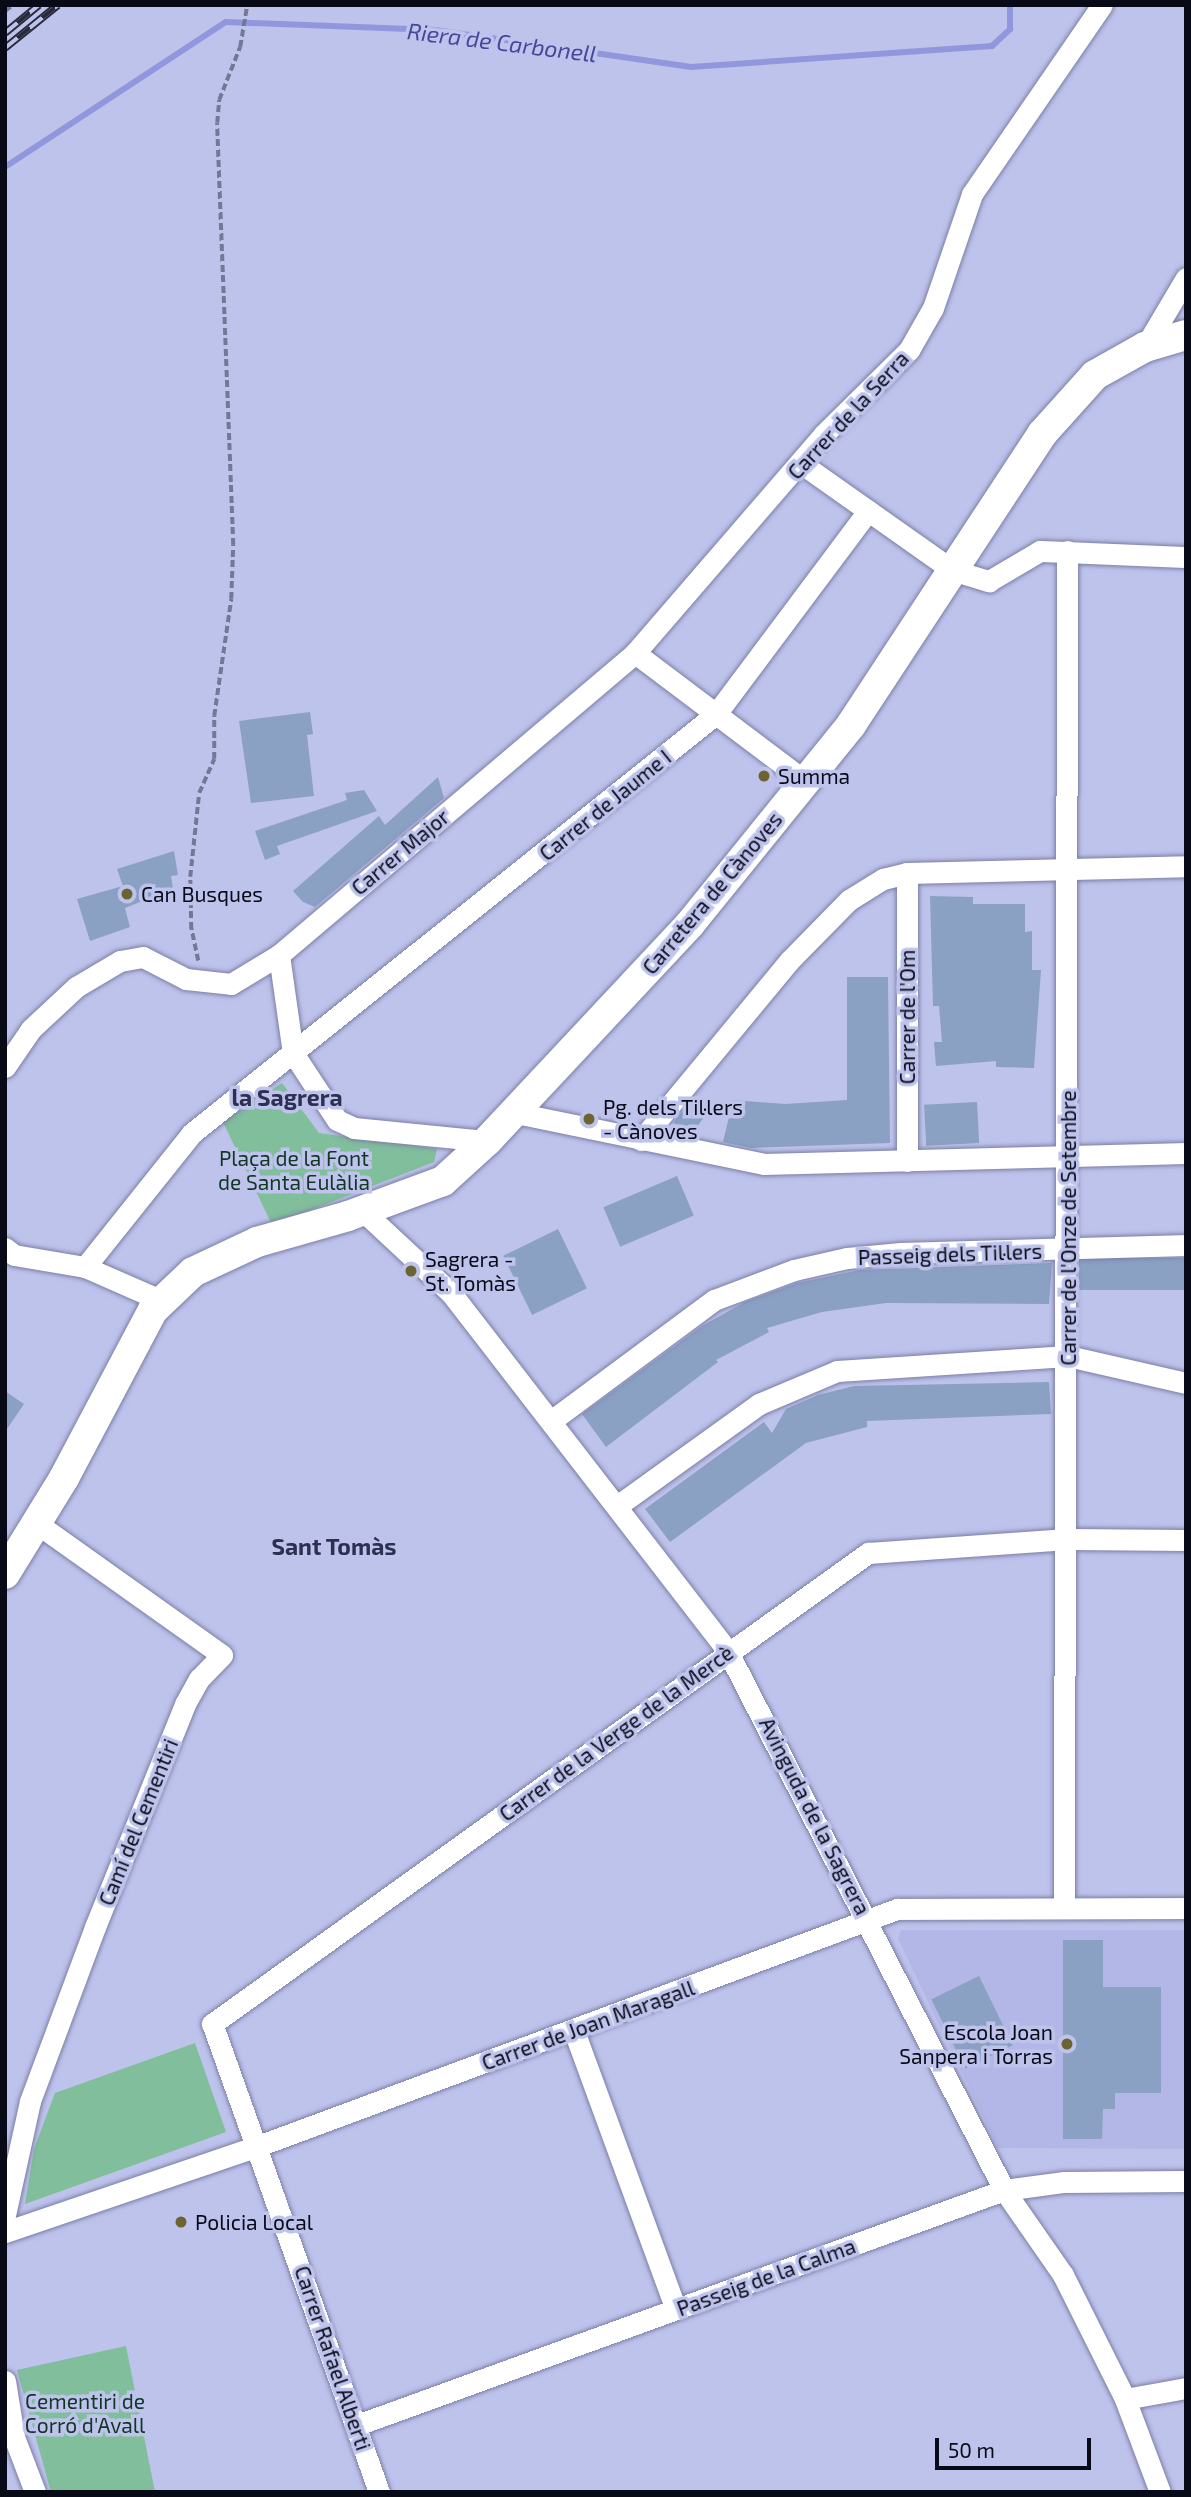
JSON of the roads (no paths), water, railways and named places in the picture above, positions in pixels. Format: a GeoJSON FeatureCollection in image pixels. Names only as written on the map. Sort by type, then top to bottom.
{"type":"FeatureCollection","features":[{"type":"Feature","properties":{"kind":"street","name":"Carrer de la Serra"},"geometry":{"type":"LineString","coordinates":[[635,653],[802,464],[823,435],[909,350],[933,308],[972,194],[1102,5]]}},
{"type":"Feature","properties":{"kind":"street"},"geometry":{"type":"LineString","coordinates":[[1146,347],[1186,278]]}},
{"type":"Feature","properties":{"kind":"street","name":"Carretera de Cànoves"},"geometry":{"type":"LineString","coordinates":[[5,1574],[36,1523],[153,1310],[193,1272],[257,1242],[363,1211],[443,1181],[487,1141],[690,924],[851,725],[1042,434],[1095,375],[1146,347],[1186,335]]}},
{"type":"Feature","properties":{"kind":"street"},"geometry":{"type":"LineString","coordinates":[[802,464],[952,570],[989,581],[1040,551],[1186,557]]}},
{"type":"Feature","properties":{"kind":"street","name":"Carrer de Jaume I"},"geometry":{"type":"LineString","coordinates":[[85,1267],[192,1133],[716,714],[868,510]]}},
{"type":"Feature","properties":{"kind":"street","name":"Carrer de l'Onze de Setembre"},"geometry":{"type":"LineString","coordinates":[[1064,1906],[1068,1539],[1068,551]]}},
{"type":"Feature","properties":{"kind":"street"},"geometry":{"type":"LineString","coordinates":[[635,653],[806,782]]}},
{"type":"Feature","properties":{"kind":"street","name":"Carrer Major"},"geometry":{"type":"LineString","coordinates":[[5,1067],[31,1029],[76,988],[120,961],[143,957],[186,979],[231,984],[279,955],[635,653]]}},
{"type":"Feature","properties":{"kind":"street"},"geometry":{"type":"LineString","coordinates":[[641,1140],[727,1032],[849,900],[883,879],[907,873],[1186,866]]}},
{"type":"Feature","properties":{"kind":"street","name":"Carrer de l'Om"},"geometry":{"type":"LineString","coordinates":[[907,873],[907,1161]]}},
{"type":"Feature","properties":{"kind":"street"},"geometry":{"type":"LineString","coordinates":[[279,955],[293,1053],[337,1120],[354,1128],[487,1141]]}},
{"type":"Feature","properties":{"kind":"street"},"geometry":{"type":"LineString","coordinates":[[516,1113],[764,1164],[1186,1153]]}},
{"type":"Feature","properties":{"kind":"street","name":"Avinguda de la Sagrera"},"geometry":{"type":"LineString","coordinates":[[363,1211],[451,1293],[727,1650],[868,1919],[1004,2190],[1063,2275],[1125,2399],[1160,2492]]}},
{"type":"Feature","properties":{"kind":"street","name":"Passeig dels Til·lers"},"geometry":{"type":"LineString","coordinates":[[551,1421],[714,1300],[753,1283],[847,1258],[1186,1245]]}},
{"type":"Feature","properties":{"kind":"street"},"geometry":{"type":"LineString","coordinates":[[5,1248],[14,1255],[85,1267],[163,1301]]}},
{"type":"Feature","properties":{"kind":"street"},"geometry":{"type":"LineString","coordinates":[[617,1506],[759,1404],[806,1381],[837,1371],[1068,1356],[1186,1384]]}},
{"type":"Feature","properties":{"kind":"street","name":"Camí del Cementiri"},"geometry":{"type":"LineString","coordinates":[[5,2216],[30,2101],[96,1927],[185,1704],[222,1654],[36,1523]]}},
{"type":"Feature","properties":{"kind":"street","name":"Carrer de la Verge de la Mercè"},"geometry":{"type":"LineString","coordinates":[[258,2146],[212,2024],[727,1650],[868,1553],[1068,1539],[1186,1540]]}},
{"type":"Feature","properties":{"kind":"street","name":"Carrer de Joan Maragall"},"geometry":{"type":"LineString","coordinates":[[5,2232],[258,2146],[897,1909],[1064,1906],[1186,1908]]}},
{"type":"Feature","properties":{"kind":"street"},"geometry":{"type":"LineString","coordinates":[[574,2031],[676,2309]]}},
{"type":"Feature","properties":{"kind":"street","name":"Carrer Rafael Alberti"},"geometry":{"type":"LineString","coordinates":[[258,2146],[379,2492]]}},
{"type":"Feature","properties":{"kind":"street","name":"Passeig de la Calma"},"geometry":{"type":"LineString","coordinates":[[357,2425],[1004,2190],[1064,2182],[1186,2181]]}},
{"type":"Feature","properties":{"kind":"street"},"geometry":{"type":"LineString","coordinates":[[5,2381],[10,2437],[35,2492]]}},
{"type":"Feature","properties":{"kind":"street"},"geometry":{"type":"LineString","coordinates":[[1125,2399],[1186,2388]]}},
{"type":"Feature","properties":{"kind":"waterway","name":"Riera de Carbonell"},"geometry":{"type":"LineString","coordinates":[[5,167],[226,22],[435,30],[691,67],[992,46],[1010,29],[1010,5]]}},
{"type":"Feature","properties":{"kind":"railway"},"geometry":{"type":"LineString","coordinates":[[5,33],[39,5]]}},
{"type":"Feature","properties":{"kind":"railway"},"geometry":{"type":"LineString","coordinates":[[5,48],[58,5]]}},
{"type":"Feature","properties":{"kind":"place","name":"Summa"},"geometry":{"type":"Point","coordinates":[764,776]}},
{"type":"Feature","properties":{"kind":"place","name":"Can Busques"},"geometry":{"type":"Point","coordinates":[127,894]}},
{"type":"Feature","properties":{"kind":"place","name":"Pg. dels Til·lers - Cànoves"},"geometry":{"type":"Point","coordinates":[589,1119]}},
{"type":"Feature","properties":{"kind":"place","name":"Sagrera - St. Tomàs"},"geometry":{"type":"Point","coordinates":[411,1271]}},
{"type":"Feature","properties":{"kind":"place","name":"Escola Joan Sanpera i Torras"},"geometry":{"type":"Point","coordinates":[1067,2044]}},
{"type":"Feature","properties":{"kind":"place","name":"Policia Local"},"geometry":{"type":"Point","coordinates":[181,2222]}},
{"type":"Feature","properties":{"kind":"district","name":"la Sagrera"},"geometry":{"type":"Point","coordinates":[287,1097]}},
{"type":"Feature","properties":{"kind":"district","name":"Sant Tomàs"},"geometry":{"type":"Point","coordinates":[334,1546]}},
{"type":"Feature","properties":{"kind":"park label","name":"Plaça de la Font de Santa Eulàlia"},"geometry":{"type":"Point","coordinates":[294,1170]}},
{"type":"Feature","properties":{"kind":"park label","name":"Cementiri de Corró d'Avall"},"geometry":{"type":"Point","coordinates":[85,2413]}}]}
